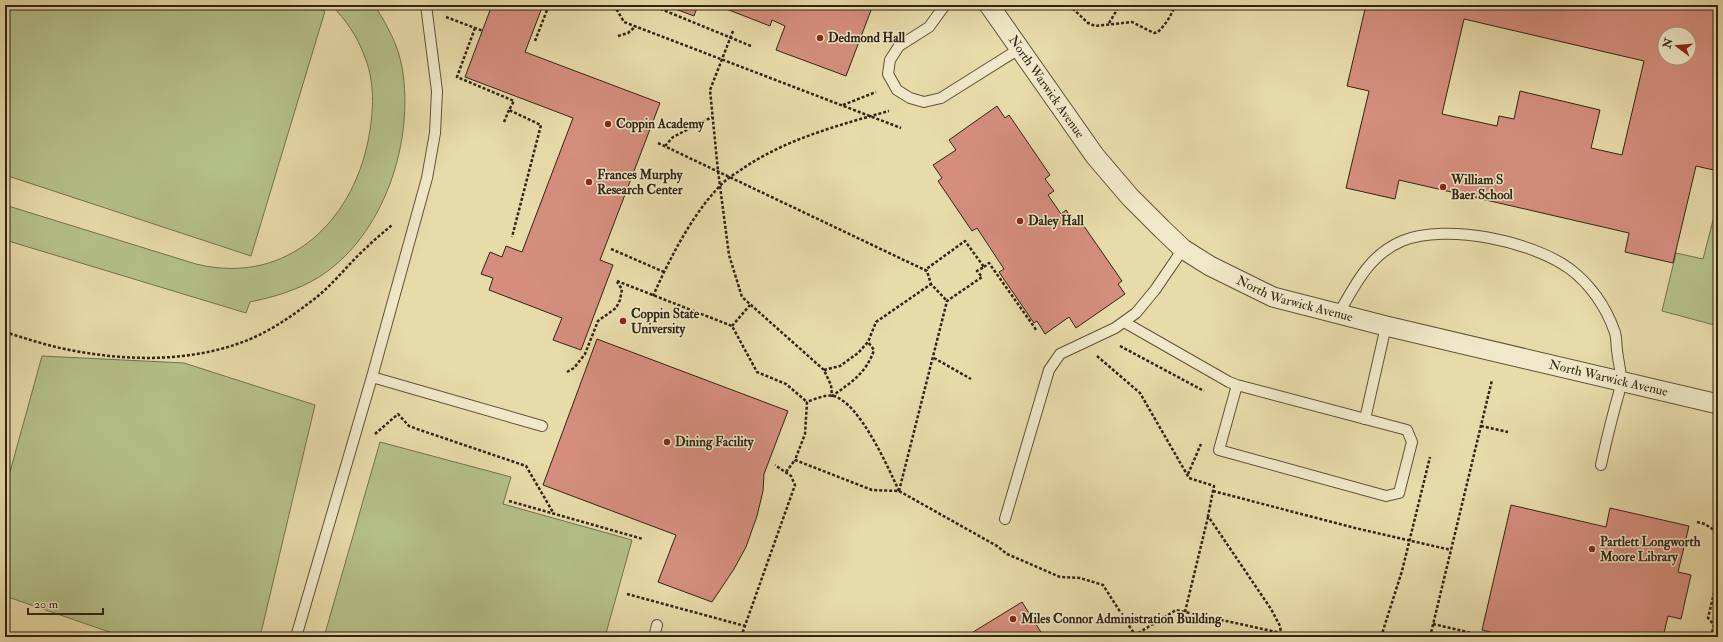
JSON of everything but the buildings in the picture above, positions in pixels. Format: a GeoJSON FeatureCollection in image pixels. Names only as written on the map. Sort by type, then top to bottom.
{"type":"FeatureCollection","features":[{"type":"Feature","properties":{"kind":"street","name":"North Warwick Avenue"},"geometry":{"type":"LineString","coordinates":[[989,5],[1095,156],[1130,197],[1183,249],[1210,266],[1273,297],[1386,326],[1718,404]]}},
{"type":"Feature","properties":{"kind":"lane"},"geometry":{"type":"LineString","coordinates":[[296,637],[372,377],[427,178],[435,133],[437,91],[426,5]]}},
{"type":"Feature","properties":{"kind":"lane"},"geometry":{"type":"LineString","coordinates":[[944,5],[929,27],[899,46],[890,60],[888,74],[897,90],[910,98],[924,102],[942,98],[1019,48]]}},
{"type":"Feature","properties":{"kind":"lane"},"geometry":{"type":"LineString","coordinates":[[1338,314],[1361,273],[1382,253],[1402,241],[1421,236],[1466,234],[1490,238],[1525,248],[1548,257],[1570,270],[1586,285],[1603,306],[1615,331],[1621,382],[1600,466]]}},
{"type":"Feature","properties":{"kind":"lane"},"geometry":{"type":"LineString","coordinates":[[1005,519],[1048,370],[1060,354],[1115,328],[1136,313],[1155,290],[1183,249]]}},
{"type":"Feature","properties":{"kind":"lane"},"geometry":{"type":"LineString","coordinates":[[1124,322],[1229,382],[1237,384],[1365,419],[1407,430],[1412,442],[1399,494],[1386,496],[1219,450],[1237,384]]}},
{"type":"Feature","properties":{"kind":"lane"},"geometry":{"type":"LineString","coordinates":[[1365,419],[1386,326]]}},
{"type":"Feature","properties":{"kind":"lane"},"geometry":{"type":"LineString","coordinates":[[372,377],[542,426]]}},
{"type":"Feature","properties":{"kind":"lane"},"geometry":{"type":"LineString","coordinates":[[654,637],[657,625]]}},
{"type":"Feature","properties":{"kind":"path"},"geometry":{"type":"LineString","coordinates":[[535,41],[549,5]]}},
{"type":"Feature","properties":{"kind":"path"},"geometry":{"type":"LineString","coordinates":[[614,5],[624,22],[901,128]]}},
{"type":"Feature","properties":{"kind":"path"},"geometry":{"type":"LineString","coordinates":[[651,5],[750,46]]}},
{"type":"Feature","properties":{"kind":"path"},"geometry":{"type":"LineString","coordinates":[[1069,5],[1088,22],[1095,26],[1132,22],[1150,31],[1158,32],[1174,10],[1175,5]]}},
{"type":"Feature","properties":{"kind":"path"},"geometry":{"type":"LineString","coordinates":[[1109,24],[1120,5]]}},
{"type":"Feature","properties":{"kind":"path"},"geometry":{"type":"LineString","coordinates":[[446,17],[482,31]]}},
{"type":"Feature","properties":{"kind":"path"},"geometry":{"type":"LineString","coordinates":[[618,36],[628,33],[636,26]]}},
{"type":"Feature","properties":{"kind":"path"},"geometry":{"type":"LineString","coordinates":[[475,28],[457,77],[514,101],[504,122]]}},
{"type":"Feature","properties":{"kind":"path"},"geometry":{"type":"LineString","coordinates":[[733,31],[710,90],[718,171],[729,255],[742,297],[824,370],[831,385],[832,396]]}},
{"type":"Feature","properties":{"kind":"path"},"geometry":{"type":"LineString","coordinates":[[843,106],[876,92]]}},
{"type":"Feature","properties":{"kind":"path"},"geometry":{"type":"LineString","coordinates":[[510,110],[540,125],[512,237]]}},
{"type":"Feature","properties":{"kind":"path"},"geometry":{"type":"LineString","coordinates":[[653,296],[673,252],[708,199],[730,177],[761,156],[801,139],[889,111]]}},
{"type":"Feature","properties":{"kind":"path"},"geometry":{"type":"LineString","coordinates":[[665,146],[673,137],[712,117]]}},
{"type":"Feature","properties":{"kind":"path"},"geometry":{"type":"LineString","coordinates":[[658,143],[927,271],[931,284],[947,301]]}},
{"type":"Feature","properties":{"kind":"path"},"geometry":{"type":"LineString","coordinates":[[5,332],[81,352],[116,356],[166,358],[213,351],[242,343],[285,321],[330,286],[366,247],[392,225]]}},
{"type":"Feature","properties":{"kind":"path"},"geometry":{"type":"LineString","coordinates":[[925,270],[965,240],[984,267]]}},
{"type":"Feature","properties":{"kind":"path"},"geometry":{"type":"LineString","coordinates":[[611,249],[664,272]]}},
{"type":"Feature","properties":{"kind":"path"},"geometry":{"type":"LineString","coordinates":[[899,491],[934,358],[947,301],[982,277],[977,271],[989,263],[1037,332]]}},
{"type":"Feature","properties":{"kind":"path"},"geometry":{"type":"LineString","coordinates":[[567,372],[574,368],[585,354],[598,321],[616,308],[620,300],[622,290],[617,281],[732,326],[757,372],[786,384],[807,402]]}},
{"type":"Feature","properties":{"kind":"path"},"geometry":{"type":"LineString","coordinates":[[824,370],[840,366],[858,353],[868,342],[876,322],[931,284]]}},
{"type":"Feature","properties":{"kind":"path"},"geometry":{"type":"LineString","coordinates":[[732,326],[750,305]]}},
{"type":"Feature","properties":{"kind":"path"},"geometry":{"type":"LineString","coordinates":[[807,402],[832,396],[852,382],[870,363],[874,350],[868,342]]}},
{"type":"Feature","properties":{"kind":"path"},"geometry":{"type":"LineString","coordinates":[[1118,345],[1210,394]]}},
{"type":"Feature","properties":{"kind":"path"},"geometry":{"type":"LineString","coordinates":[[1094,353],[1140,393],[1189,478],[1214,486],[1185,612]]}},
{"type":"Feature","properties":{"kind":"path"},"geometry":{"type":"LineString","coordinates":[[934,358],[971,379]]}},
{"type":"Feature","properties":{"kind":"path"},"geometry":{"type":"LineString","coordinates":[[1430,637],[1492,380]]}},
{"type":"Feature","properties":{"kind":"path"},"geometry":{"type":"LineString","coordinates":[[832,396],[844,400],[857,414],[886,462],[899,491]]}},
{"type":"Feature","properties":{"kind":"path"},"geometry":{"type":"LineString","coordinates":[[786,472],[795,460],[805,434],[807,402]]}},
{"type":"Feature","properties":{"kind":"path"},"geometry":{"type":"LineString","coordinates":[[372,436],[398,414],[409,426],[526,466],[554,514]]}},
{"type":"Feature","properties":{"kind":"path"},"geometry":{"type":"LineString","coordinates":[[1481,426],[1508,432]]}},
{"type":"Feature","properties":{"kind":"path"},"geometry":{"type":"LineString","coordinates":[[1187,475],[1203,438]]}},
{"type":"Feature","properties":{"kind":"path"},"geometry":{"type":"LineString","coordinates":[[1381,637],[1410,541],[1430,457]]}},
{"type":"Feature","properties":{"kind":"path"},"geometry":{"type":"LineString","coordinates":[[795,460],[872,490],[899,491],[997,546],[1008,554],[1060,577],[1080,578],[1102,585],[1135,635],[1176,610],[1281,633],[1286,637]]}},
{"type":"Feature","properties":{"kind":"path"},"geometry":{"type":"LineString","coordinates":[[741,637],[795,485],[791,476],[775,465]]}},
{"type":"Feature","properties":{"kind":"path"},"geometry":{"type":"LineString","coordinates":[[1213,491],[1340,525],[1451,550]]}},
{"type":"Feature","properties":{"kind":"path"},"geometry":{"type":"LineString","coordinates":[[509,501],[643,539]]}},
{"type":"Feature","properties":{"kind":"path"},"geometry":{"type":"LineString","coordinates":[[1208,516],[1271,609],[1280,626],[1281,633]]}},
{"type":"Feature","properties":{"kind":"path"},"geometry":{"type":"LineString","coordinates":[[1697,522],[1705,524],[1718,533]]}},
{"type":"Feature","properties":{"kind":"path"},"geometry":{"type":"LineString","coordinates":[[1711,637],[1714,625],[1708,618],[1718,577]]}},
{"type":"Feature","properties":{"kind":"path"},"geometry":{"type":"LineString","coordinates":[[627,594],[745,626]]}},
{"type":"Feature","properties":{"kind":"path"},"geometry":{"type":"LineString","coordinates":[[1433,624],[1490,637]]}},
{"type":"Feature","properties":{"kind":"green space"},"geometry":{"type":"Polygon","coordinates":[[[5,5],[304,5],[325,11],[251,256],[5,175],[5,5]]]}},
{"type":"Feature","properties":{"kind":"green space"},"geometry":{"type":"Polygon","coordinates":[[[331,5],[374,5],[379,13],[395,43],[402,67],[405,96],[404,125],[399,155],[390,184],[377,212],[361,237],[342,259],[319,277],[303,286],[268,298],[250,302],[246,313],[5,240],[5,205],[196,264],[230,268],[261,265],[288,255],[313,239],[334,217],[350,191],[363,162],[370,130],[372,111],[370,73],[364,55],[350,28],[342,16],[331,5]]]}},
{"type":"Feature","properties":{"kind":"green space"},"geometry":{"type":"Polygon","coordinates":[[[1718,201],[1718,326],[1662,311],[1676,253],[1703,259],[1718,201]]]}},
{"type":"Feature","properties":{"kind":"green space"},"geometry":{"type":"Polygon","coordinates":[[[42,356],[184,363],[315,405],[260,637],[124,637],[5,596],[5,490],[42,356]]]}},
{"type":"Feature","properties":{"kind":"green space"},"geometry":{"type":"Polygon","coordinates":[[[380,442],[511,477],[503,504],[632,540],[605,637],[324,637],[380,442]]]}},
{"type":"Feature","properties":{"kind":"place","name":"Dedmond Hall"},"geometry":{"type":"Point","coordinates":[820,38]}},
{"type":"Feature","properties":{"kind":"place","name":"Coppin Academy"},"geometry":{"type":"Point","coordinates":[608,124]}},
{"type":"Feature","properties":{"kind":"place","name":"Frances Murphy Research Center"},"geometry":{"type":"Point","coordinates":[589,182]}},
{"type":"Feature","properties":{"kind":"place","name":"William S Baer School"},"geometry":{"type":"Point","coordinates":[1443,187]}},
{"type":"Feature","properties":{"kind":"place","name":"Daley Hall"},"geometry":{"type":"Point","coordinates":[1020,221]}},
{"type":"Feature","properties":{"kind":"place","name":"Coppin State University"},"geometry":{"type":"Point","coordinates":[623,321]}},
{"type":"Feature","properties":{"kind":"place","name":"Dining Facility"},"geometry":{"type":"Point","coordinates":[667,442]}},
{"type":"Feature","properties":{"kind":"place","name":"Partlett Longworth Moore Library"},"geometry":{"type":"Point","coordinates":[1592,549]}},
{"type":"Feature","properties":{"kind":"place","name":"Miles Connor Administration Building"},"geometry":{"type":"Point","coordinates":[1013,619]}}]}
